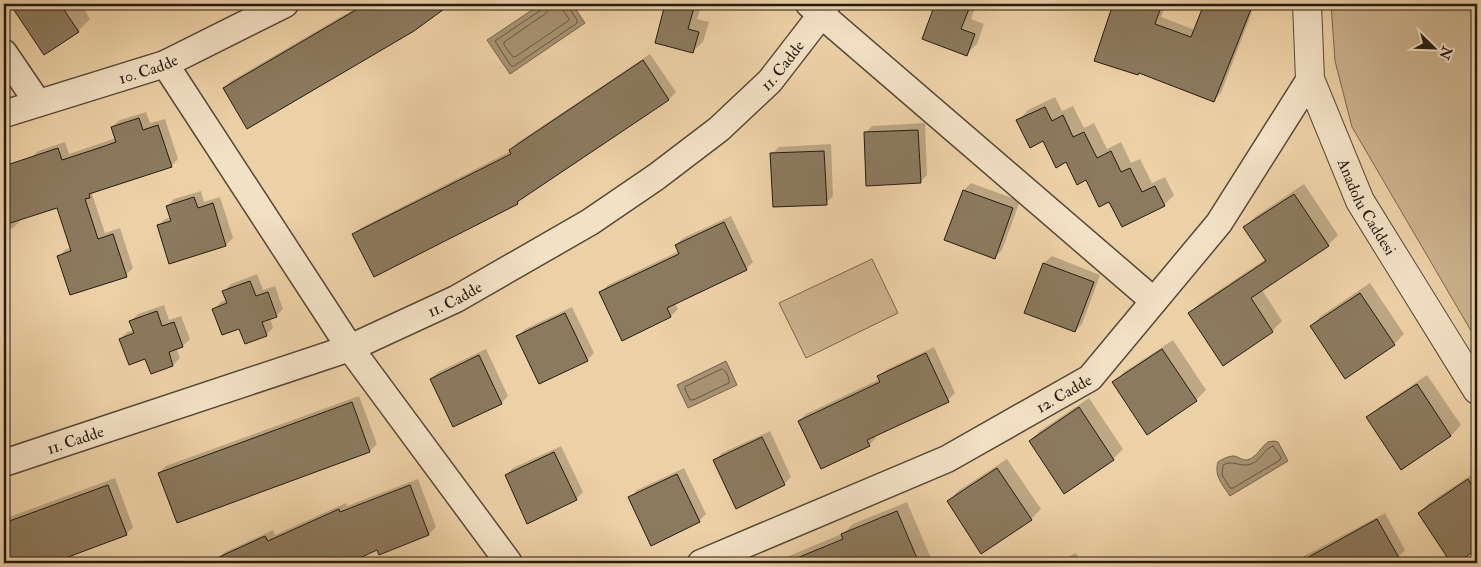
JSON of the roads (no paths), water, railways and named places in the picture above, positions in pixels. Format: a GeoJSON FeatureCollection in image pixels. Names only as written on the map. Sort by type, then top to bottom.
{"type":"FeatureCollection","features":[{"type":"Feature","properties":{"kind":"street","name":"Anadolu Caddesi"},"geometry":{"type":"LineString","coordinates":[[1307,4],[1310,79],[1360,201],[1477,390]]}},
{"type":"Feature","properties":{"kind":"street","name":"10. Cadde"},"geometry":{"type":"LineString","coordinates":[[4,114],[165,64],[272,6]]}},
{"type":"Feature","properties":{"kind":"street"},"geometry":{"type":"LineString","coordinates":[[819,8],[1154,301]]}},
{"type":"Feature","properties":{"kind":"street","name":"11. Cadde"},"geometry":{"type":"LineString","coordinates":[[4,463],[350,348],[456,299],[590,222],[656,177],[719,130],[770,81],[819,8]]}},
{"type":"Feature","properties":{"kind":"street"},"geometry":{"type":"LineString","coordinates":[[4,53],[38,103]]}},
{"type":"Feature","properties":{"kind":"street"},"geometry":{"type":"LineString","coordinates":[[165,64],[350,348],[509,563]]}},
{"type":"Feature","properties":{"kind":"street","name":"12. Cadde"},"geometry":{"type":"LineString","coordinates":[[701,563],[947,460],[1090,378],[1219,223],[1310,79]]}},
{"type":"Feature","properties":{"kind":"water"},"geometry":{"type":"Polygon","coordinates":[[[541,4],[572,4],[585,23],[510,74],[487,40],[541,4]]]}},
{"type":"Feature","properties":{"kind":"water"},"geometry":{"type":"Polygon","coordinates":[[[726,361],[737,385],[688,408],[677,385],[726,361]]]}},
{"type":"Feature","properties":{"kind":"water"},"geometry":{"type":"Polygon","coordinates":[[[1268,442],[1278,442],[1288,461],[1230,496],[1218,476],[1218,462],[1232,456],[1248,460],[1255,456],[1268,442]]]}}]}
